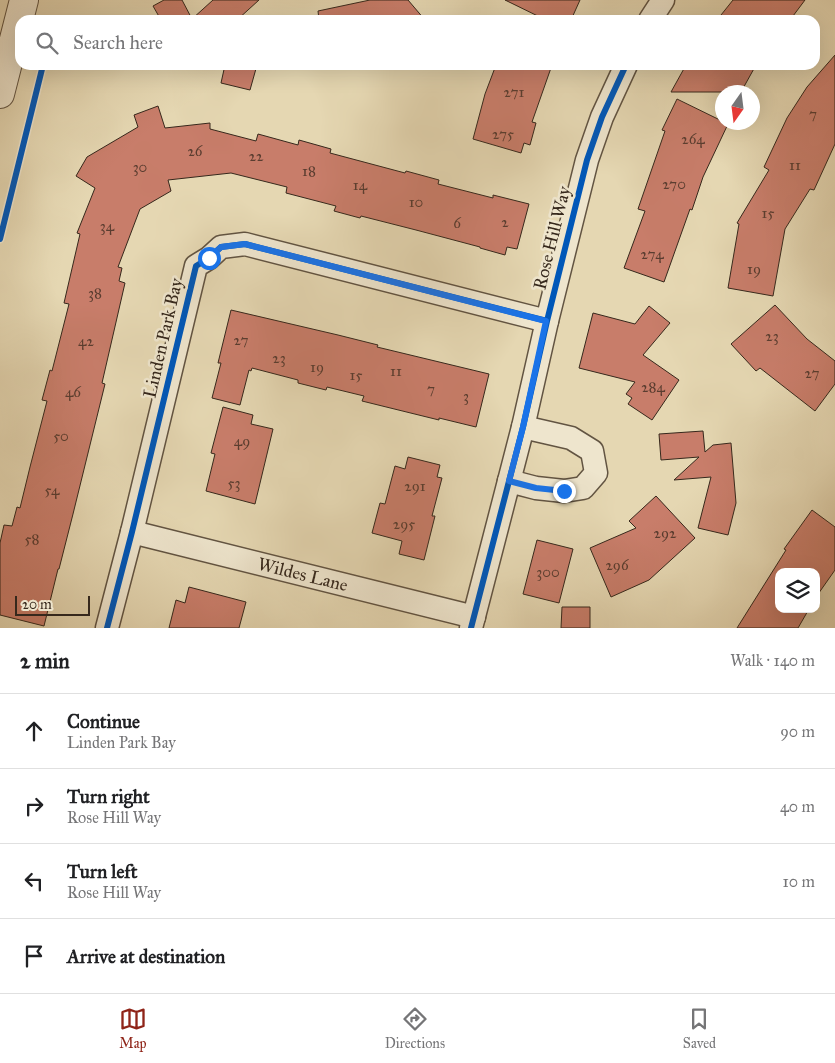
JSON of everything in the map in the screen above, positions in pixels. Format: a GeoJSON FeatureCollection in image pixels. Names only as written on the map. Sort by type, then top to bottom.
{"type":"FeatureCollection","features":[{"type":"Feature","properties":{"kind":"street"},"geometry":{"type":"LineString","coordinates":[[19,15],[24,0]]}},
{"type":"Feature","properties":{"kind":"street"},"geometry":{"type":"LineString","coordinates":[[653,15],[663,0]]}},
{"type":"Feature","properties":{"kind":"street"},"geometry":{"type":"LineString","coordinates":[[0,94],[5,57],[15,27]]}},
{"type":"Feature","properties":{"kind":"street","name":"Rose Hill Way"},"geometry":{"type":"LineString","coordinates":[[473,623],[523,427],[546,321],[587,160],[602,116],[624,70]]}},
{"type":"Feature","properties":{"kind":"street","name":"Linden Park Bay"},"geometry":{"type":"LineString","coordinates":[[107,628],[196,266],[221,247],[245,244],[546,321]]}},
{"type":"Feature","properties":{"kind":"street"},"geometry":{"type":"LineString","coordinates":[[509,481],[536,488],[564,491],[583,488],[596,473],[592,452],[571,438],[523,427]]}},
{"type":"Feature","properties":{"kind":"street","name":"Wildes Lane"},"geometry":{"type":"LineString","coordinates":[[132,532],[473,623]]}},
{"type":"Feature","properties":{"kind":"building"},"geometry":{"type":"Polygon","coordinates":[[[164,0],[182,0],[190,15],[158,15],[153,6],[164,0]]]}},
{"type":"Feature","properties":{"kind":"building"},"geometry":{"type":"Polygon","coordinates":[[[213,0],[259,0],[242,15],[196,15],[213,0]]]}},
{"type":"Feature","properties":{"kind":"building"},"geometry":{"type":"Polygon","coordinates":[[[370,0],[408,0],[421,15],[318,15],[318,11],[370,0]]]}},
{"type":"Feature","properties":{"kind":"building"},"geometry":{"type":"Polygon","coordinates":[[[505,0],[580,0],[573,15],[536,15],[505,0]]]}},
{"type":"Feature","properties":{"kind":"building"},"geometry":{"type":"Polygon","coordinates":[[[733,0],[805,0],[794,15],[721,15],[733,0]]]}},
{"type":"Feature","properties":{"kind":"building"},"geometry":{"type":"Polygon","coordinates":[[[835,55],[835,144],[814,190],[810,189],[785,229],[773,296],[728,288],[739,224],[737,223],[769,170],[764,167],[787,118],[807,87],[835,55]]]}},
{"type":"Feature","properties":{"kind":"building"},"geometry":{"type":"Polygon","coordinates":[[[224,70],[256,70],[250,90],[221,83],[224,70]]]}},
{"type":"Feature","properties":{"kind":"building"},"geometry":{"type":"Polygon","coordinates":[[[494,70],[550,70],[532,122],[536,123],[530,145],[524,143],[521,153],[473,139],[485,94],[494,70]]]}},
{"type":"Feature","properties":{"kind":"building"},"geometry":{"type":"Polygon","coordinates":[[[683,70],[753,70],[745,85],[715,85],[715,92],[671,92],[683,70]]]}},
{"type":"Feature","properties":{"kind":"building"},"geometry":{"type":"Polygon","coordinates":[[[677,99],[715,118],[715,130],[725,130],[703,177],[692,210],[690,209],[664,282],[624,268],[645,211],[638,209],[665,131],[662,130],[677,99]]]}},
{"type":"Feature","properties":{"kind":"building"},"geometry":{"type":"Polygon","coordinates":[[[158,106],[165,128],[210,123],[210,129],[256,141],[258,134],[298,145],[299,140],[331,149],[330,153],[439,180],[438,184],[493,198],[493,195],[529,204],[517,249],[507,247],[505,255],[416,230],[361,216],[360,218],[334,211],[336,206],[286,193],[287,187],[231,173],[168,180],[171,191],[140,209],[118,267],[122,268],[119,281],[125,283],[102,383],[105,384],[44,626],[0,615],[0,543],[4,525],[12,526],[17,507],[20,508],[47,401],[42,400],[50,370],[52,371],[69,304],[64,303],[80,234],[77,233],[95,188],[76,176],[87,157],[138,127],[134,115],[158,106]]]}},
{"type":"Feature","properties":{"kind":"building"},"geometry":{"type":"Polygon","coordinates":[[[775,305],[807,339],[835,361],[835,384],[815,411],[760,368],[756,371],[731,344],[775,305]]]}},
{"type":"Feature","properties":{"kind":"building"},"geometry":{"type":"Polygon","coordinates":[[[649,306],[670,323],[643,355],[679,380],[652,420],[628,404],[632,398],[626,394],[635,382],[579,368],[593,313],[635,324],[649,306]]]}},
{"type":"Feature","properties":{"kind":"building"},"geometry":{"type":"Polygon","coordinates":[[[231,310],[489,374],[476,427],[362,401],[364,396],[327,387],[326,390],[298,383],[298,380],[252,368],[251,371],[249,370],[240,405],[212,398],[221,363],[218,363],[231,310]]]}},
{"type":"Feature","properties":{"kind":"building"},"geometry":{"type":"Polygon","coordinates":[[[223,407],[253,415],[251,424],[273,429],[255,504],[206,491],[215,454],[211,453],[223,407]]]}},
{"type":"Feature","properties":{"kind":"building"},"geometry":{"type":"Polygon","coordinates":[[[703,431],[705,452],[713,445],[731,443],[736,503],[728,535],[698,528],[711,477],[674,480],[699,457],[661,460],[659,434],[703,431]]]}},
{"type":"Feature","properties":{"kind":"building"},"geometry":{"type":"Polygon","coordinates":[[[408,457],[440,465],[437,477],[442,478],[432,516],[435,516],[424,560],[399,554],[402,541],[372,533],[380,503],[385,504],[395,466],[405,469],[408,457]]]}},
{"type":"Feature","properties":{"kind":"building"},"geometry":{"type":"Polygon","coordinates":[[[656,496],[695,538],[649,580],[611,597],[590,548],[636,528],[629,521],[656,496]]]}},
{"type":"Feature","properties":{"kind":"building"},"geometry":{"type":"Polygon","coordinates":[[[812,510],[835,527],[835,570],[820,591],[820,568],[775,568],[775,613],[807,613],[798,628],[737,628],[786,550],[784,549],[812,510]]]}},
{"type":"Feature","properties":{"kind":"building"},"geometry":{"type":"Polygon","coordinates":[[[537,540],[573,549],[559,603],[523,594],[537,540]]]}},
{"type":"Feature","properties":{"kind":"building"},"geometry":{"type":"Polygon","coordinates":[[[189,587],[246,602],[239,628],[169,628],[176,600],[185,603],[189,587]]]}},
{"type":"Feature","properties":{"kind":"building"},"geometry":{"type":"Polygon","coordinates":[[[562,607],[590,607],[590,628],[561,628],[562,607]]]}},
{"type":"Feature","properties":{"kind":"cycle path"},"geometry":{"type":"LineString","coordinates":[[0,239],[42,70]]}},
{"type":"Feature","properties":{"kind":"cycle path"},"geometry":{"type":"LineString","coordinates":[[471,628],[523,427],[587,160],[602,117],[624,70]]}},
{"type":"Feature","properties":{"kind":"cycle path"},"geometry":{"type":"LineString","coordinates":[[107,628],[196,266],[221,247],[245,244],[547,321]]}},
{"type":"Feature","properties":{"kind":"route"},"geometry":{"type":"LineString","coordinates":[[209,258],[221,247],[245,244],[546,321],[509,481],[536,488],[564,491]]}}]}
